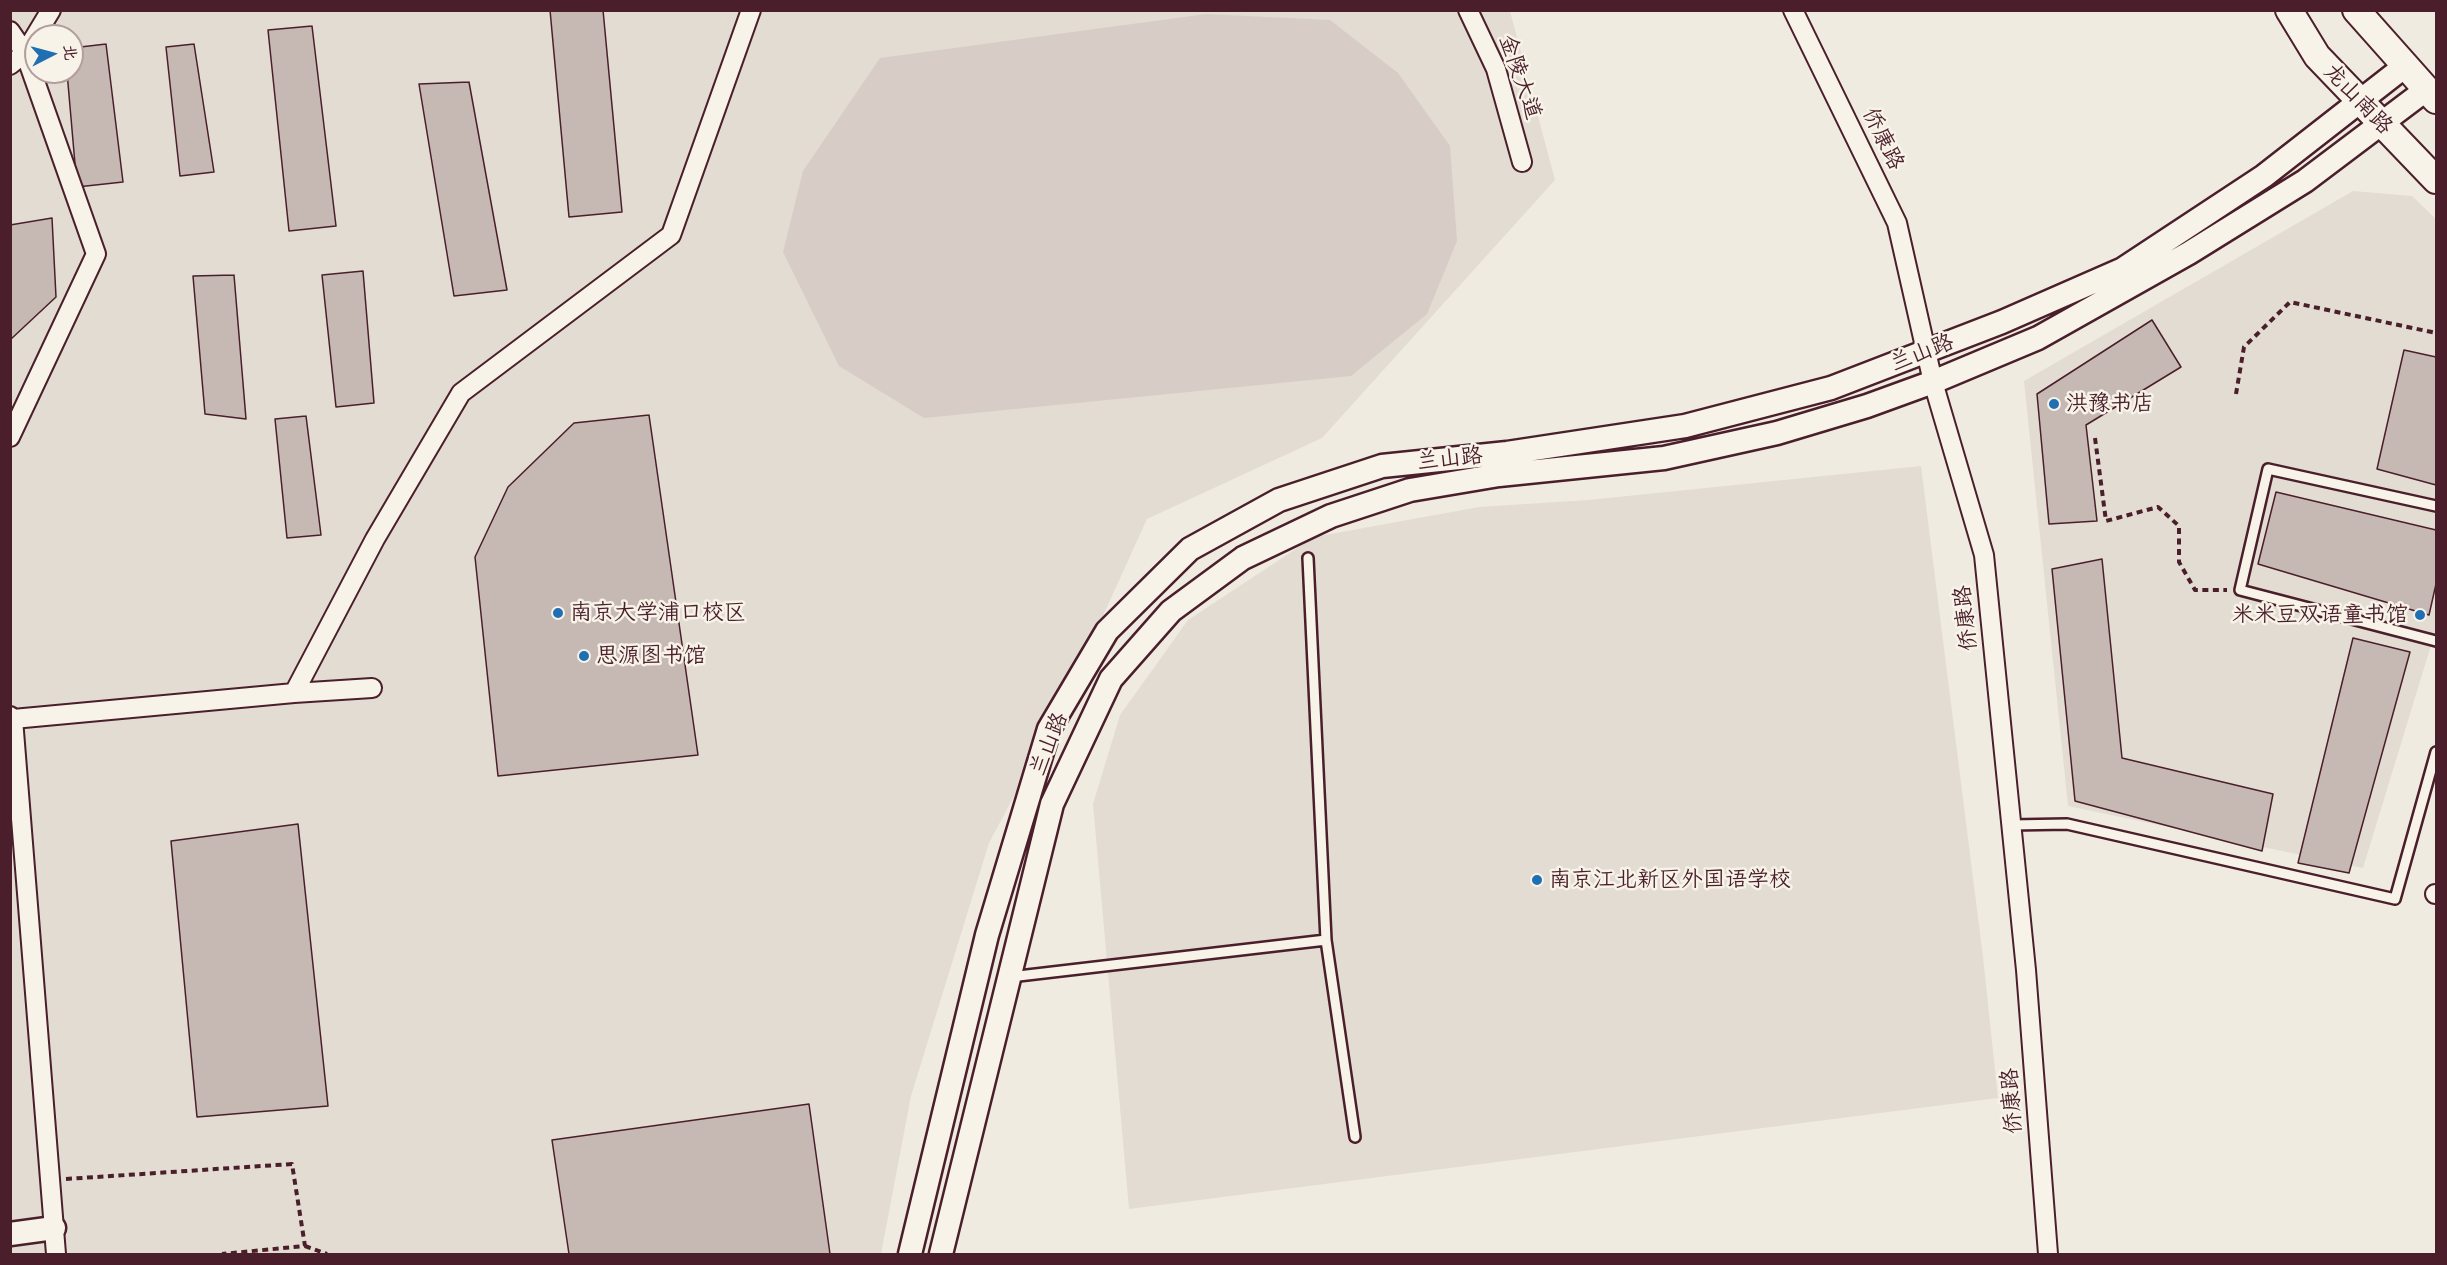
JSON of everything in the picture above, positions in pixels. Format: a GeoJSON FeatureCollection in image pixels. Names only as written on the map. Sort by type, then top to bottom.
{"type":"FeatureCollection","features":[{"type":"Feature","properties":{"kind":"main road","name":"龙山南路"},"geometry":{"type":"LineString","coordinates":[[2289,10],[2317,56],[2436,180]]}},
{"type":"Feature","properties":{"kind":"main road"},"geometry":{"type":"LineString","coordinates":[[2356,10],[2432,95]]}},
{"type":"Feature","properties":{"kind":"street"},"geometry":{"type":"LineString","coordinates":[[43,24],[51,10]]}},
{"type":"Feature","properties":{"kind":"street"},"geometry":{"type":"LineString","coordinates":[[294,693],[375,539],[461,393],[671,235],[751,10]]}},
{"type":"Feature","properties":{"kind":"street","name":"金陵大道"},"geometry":{"type":"LineString","coordinates":[[1468,10],[1496,69],[1522,162]]}},
{"type":"Feature","properties":{"kind":"street","name":"侨康路"},"geometry":{"type":"LineString","coordinates":[[1792,10],[1897,223],[1934,382],[1984,555],[2026,970],[2048,1254]]}},
{"type":"Feature","properties":{"kind":"street"},"geometry":{"type":"LineString","coordinates":[[10,31],[24,52]]}},
{"type":"Feature","properties":{"kind":"street"},"geometry":{"type":"LineString","coordinates":[[10,65],[24,54]]}},
{"type":"Feature","properties":{"kind":"street","name":"兰山路"},"geometry":{"type":"LineString","coordinates":[[910,1254],[987,935],[1050,729],[1107,631],[1190,549],[1278,500],[1382,466],[1507,453],[1685,426],[1831,388],[2002,322],[2123,269],[2264,176],[2405,66]]}},
{"type":"Feature","properties":{"kind":"street"},"geometry":{"type":"LineString","coordinates":[[10,437],[96,254],[36,84]]}},
{"type":"Feature","properties":{"kind":"street","name":"兰山路"},"geometry":{"type":"LineString","coordinates":[[941,1254],[1052,804],[1111,679],[1171,611],[1243,558],[1330,516],[1410,490],[1499,475],[1664,458],[1777,434],[1934,382],[2038,338],[2189,254],[2305,181],[2383,124],[2432,95]]}},
{"type":"Feature","properties":{"kind":"street"},"geometry":{"type":"LineString","coordinates":[[56,1254],[12,718],[372,688]]}},
{"type":"Feature","properties":{"kind":"street"},"geometry":{"type":"LineString","coordinates":[[10,1234],[54,1228]]}},
{"type":"Feature","properties":{"kind":"lane"},"geometry":{"type":"LineString","coordinates":[[2436,506],[2268,469],[2240,590],[2436,641]]}},
{"type":"Feature","properties":{"kind":"lane"},"geometry":{"type":"LineString","coordinates":[[1308,558],[1326,940],[1355,1137]]}},
{"type":"Feature","properties":{"kind":"lane"},"geometry":{"type":"LineString","coordinates":[[2011,825],[2067,824],[2395,899],[2436,752]]}},
{"type":"Feature","properties":{"kind":"lane"},"geometry":{"type":"LineString","coordinates":[[1010,977],[1326,940]]}},
{"type":"Feature","properties":{"kind":"path"},"geometry":{"type":"LineString","coordinates":[[2236,394],[2244,347],[2290,302],[2436,333]]}},
{"type":"Feature","properties":{"kind":"path"},"geometry":{"type":"LineString","coordinates":[[2095,438],[2106,521],[2158,507],[2179,526],[2179,562],[2195,590],[2240,590]]}},
{"type":"Feature","properties":{"kind":"path"},"geometry":{"type":"LineString","coordinates":[[50,1180],[292,1164],[304,1246]]}},
{"type":"Feature","properties":{"kind":"path"},"geometry":{"type":"LineString","coordinates":[[222,1254],[304,1246],[327,1254]]}},
{"type":"Feature","properties":{"kind":"shaded area","name":"南京大学浦口校区"},"geometry":{"type":"Polygon","coordinates":[[[10,11],[1510,11],[1555,180],[1322,438],[1147,519],[1062,706],[989,843],[911,1096],[881,1254],[11,1254],[10,11]]]}},
{"type":"Feature","properties":{"kind":"shaded area"},"geometry":{"type":"Polygon","coordinates":[[[1206,14],[1330,20],[1398,73],[1450,146],[1457,241],[1427,314],[1351,376],[924,418],[839,366],[783,252],[803,171],[880,58],[1206,14]]]}},
{"type":"Feature","properties":{"kind":"shaded area"},"geometry":{"type":"Polygon","coordinates":[[[2353,191],[2412,196],[2436,219],[2436,629],[2363,868],[2068,806],[2024,381],[2353,191]]]}},
{"type":"Feature","properties":{"kind":"shaded area","name":"南京江北新区外国语学校"},"geometry":{"type":"Polygon","coordinates":[[[1921,466],[1983,957],[1998,1098],[1129,1209],[1093,804],[1120,715],[1188,620],[1314,537],[1479,507],[1588,500],[1921,466]]]}},
{"type":"Feature","properties":{"kind":"building"},"geometry":{"type":"Polygon","coordinates":[[[550,10],[603,10],[622,212],[569,217],[550,10]]]}},
{"type":"Feature","properties":{"kind":"building"},"geometry":{"type":"Polygon","coordinates":[[[312,26],[336,226],[289,231],[268,30],[312,26]]]}},
{"type":"Feature","properties":{"kind":"building"},"geometry":{"type":"Polygon","coordinates":[[[106,44],[123,182],[77,187],[68,84],[84,84],[84,47],[106,44]]]}},
{"type":"Feature","properties":{"kind":"building"},"geometry":{"type":"Polygon","coordinates":[[[194,44],[214,172],[180,176],[166,47],[194,44]]]}},
{"type":"Feature","properties":{"kind":"building"},"geometry":{"type":"Polygon","coordinates":[[[469,82],[507,290],[454,296],[419,84],[469,82]]]}},
{"type":"Feature","properties":{"kind":"building"},"geometry":{"type":"Polygon","coordinates":[[[52,218],[56,297],[10,340],[10,225],[52,218]]]}},
{"type":"Feature","properties":{"kind":"building"},"geometry":{"type":"Polygon","coordinates":[[[363,271],[374,403],[336,407],[322,275],[363,271]]]}},
{"type":"Feature","properties":{"kind":"building"},"geometry":{"type":"Polygon","coordinates":[[[234,275],[246,419],[205,414],[193,276],[234,275]]]}},
{"type":"Feature","properties":{"kind":"building"},"geometry":{"type":"Polygon","coordinates":[[[2152,320],[2181,367],[2086,425],[2097,521],[2049,524],[2037,394],[2152,320]]]}},
{"type":"Feature","properties":{"kind":"building"},"geometry":{"type":"Polygon","coordinates":[[[2404,350],[2436,357],[2436,485],[2377,469],[2404,350]]]}},
{"type":"Feature","properties":{"kind":"building","name":"思源图书馆"},"geometry":{"type":"Polygon","coordinates":[[[649,415],[698,755],[498,776],[475,557],[508,487],[574,423],[649,415]]]}},
{"type":"Feature","properties":{"kind":"building"},"geometry":{"type":"Polygon","coordinates":[[[306,416],[321,535],[287,538],[275,419],[306,416]]]}},
{"type":"Feature","properties":{"kind":"building"},"geometry":{"type":"Polygon","coordinates":[[[2276,492],[2436,530],[2436,584],[2429,615],[2258,564],[2276,492]]]}},
{"type":"Feature","properties":{"kind":"building"},"geometry":{"type":"Polygon","coordinates":[[[2102,559],[2122,758],[2273,794],[2262,851],[2075,801],[2052,569],[2102,559]]]}},
{"type":"Feature","properties":{"kind":"building"},"geometry":{"type":"Polygon","coordinates":[[[2353,638],[2410,652],[2349,873],[2298,863],[2353,638]]]}},
{"type":"Feature","properties":{"kind":"building"},"geometry":{"type":"Polygon","coordinates":[[[298,824],[328,1106],[197,1117],[171,841],[298,824]]]}},
{"type":"Feature","properties":{"kind":"building"},"geometry":{"type":"Polygon","coordinates":[[[809,1104],[830,1254],[569,1254],[552,1140],[809,1104]]]}},
{"type":"Feature","properties":{"kind":"place","name":"洪豫书店"},"geometry":{"type":"Point","coordinates":[2054,404]}},
{"type":"Feature","properties":{"kind":"place","name":"南京大学浦口校区"},"geometry":{"type":"Point","coordinates":[558,613]}},
{"type":"Feature","properties":{"kind":"place","name":"米米豆双语童书馆"},"geometry":{"type":"Point","coordinates":[2420,615]}},
{"type":"Feature","properties":{"kind":"place","name":"思源图书馆"},"geometry":{"type":"Point","coordinates":[584,656]}},
{"type":"Feature","properties":{"kind":"place","name":"南京江北新区外国语学校"},"geometry":{"type":"Point","coordinates":[1537,880]}}]}
